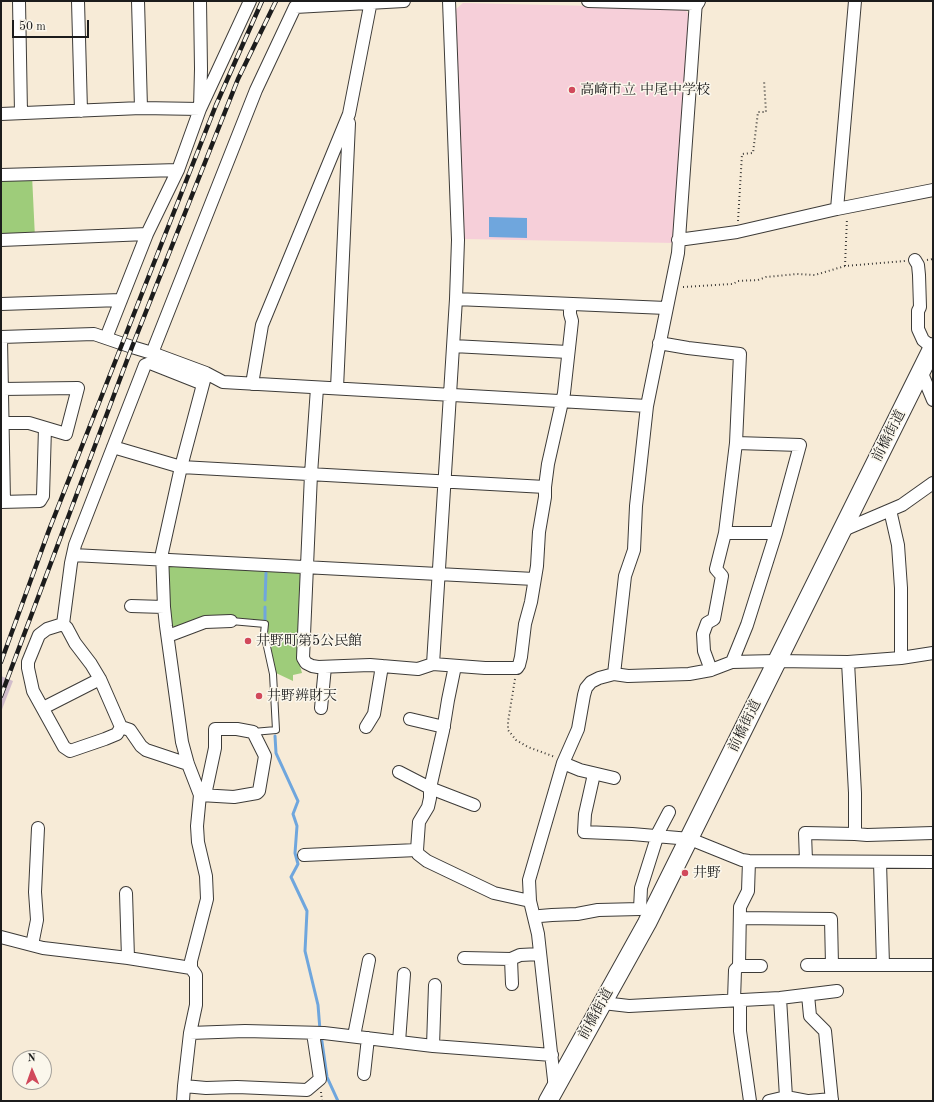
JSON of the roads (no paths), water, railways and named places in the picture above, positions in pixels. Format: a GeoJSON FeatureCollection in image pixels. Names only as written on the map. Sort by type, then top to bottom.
{"type":"FeatureCollection","features":[{"type":"Feature","properties":{"kind":"main road","name":"前橋街道"},"geometry":{"type":"LineString","coordinates":[[552,1095],[648,923],[776,661],[933,348]]}},
{"type":"Feature","properties":{"kind":"street"},"geometry":{"type":"LineString","coordinates":[[19,1],[21,113]]}},
{"type":"Feature","properties":{"kind":"street"},"geometry":{"type":"LineString","coordinates":[[78,1],[81,110]]}},
{"type":"Feature","properties":{"kind":"street"},"geometry":{"type":"LineString","coordinates":[[138,1],[141,108]]}},
{"type":"Feature","properties":{"kind":"street"},"geometry":{"type":"LineString","coordinates":[[200,1],[200,109]]}},
{"type":"Feature","properties":{"kind":"street"},"geometry":{"type":"LineString","coordinates":[[106,338],[147,234],[178,170],[200,109],[250,1]]}},
{"type":"Feature","properties":{"kind":"street"},"geometry":{"type":"LineString","coordinates":[[152,353],[256,90],[295,7],[404,1]]}},
{"type":"Feature","properties":{"kind":"street"},"geometry":{"type":"LineString","coordinates":[[433,664],[456,299],[458,240],[449,1]]}},
{"type":"Feature","properties":{"kind":"street"},"geometry":{"type":"LineString","coordinates":[[588,1],[697,2],[678,253],[647,406],[636,506],[634,550],[625,576],[614,674]]}},
{"type":"Feature","properties":{"kind":"street"},"geometry":{"type":"LineString","coordinates":[[842,208],[855,1]]}},
{"type":"Feature","properties":{"kind":"street"},"geometry":{"type":"LineString","coordinates":[[337,388],[349,114],[371,2]]}},
{"type":"Feature","properties":{"kind":"street"},"geometry":{"type":"LineString","coordinates":[[201,69],[207,76],[215,78]]}},
{"type":"Feature","properties":{"kind":"street"},"geometry":{"type":"LineString","coordinates":[[1,114],[141,108],[200,109]]}},
{"type":"Feature","properties":{"kind":"street"},"geometry":{"type":"LineString","coordinates":[[252,384],[262,325],[349,114]]}},
{"type":"Feature","properties":{"kind":"street"},"geometry":{"type":"LineString","coordinates":[[1,175],[178,170]]}},
{"type":"Feature","properties":{"kind":"street"},"geometry":{"type":"LineString","coordinates":[[678,240],[737,232],[842,208],[933,190]]}},
{"type":"Feature","properties":{"kind":"street"},"geometry":{"type":"LineString","coordinates":[[1,240],[147,234]]}},
{"type":"Feature","properties":{"kind":"street"},"geometry":{"type":"LineString","coordinates":[[915,260],[918,266],[919,275],[920,307],[918,311],[918,329],[924,340],[933,348]]}},
{"type":"Feature","properties":{"kind":"street"},"geometry":{"type":"LineString","coordinates":[[456,299],[666,308]]}},
{"type":"Feature","properties":{"kind":"street"},"geometry":{"type":"LineString","coordinates":[[1,304],[121,300]]}},
{"type":"Feature","properties":{"kind":"street"},"geometry":{"type":"LineString","coordinates":[[317,388],[311,474],[303,658],[306,663],[312,666],[324,667],[370,665],[418,669],[433,664],[485,668],[517,668],[521,657],[525,624],[531,602],[537,566],[539,532],[551,446],[562,401],[572,321],[570,305]]}},
{"type":"Feature","properties":{"kind":"street"},"geometry":{"type":"LineString","coordinates":[[45,428],[43,496],[40,501],[2,502],[1,338],[94,334],[132,348],[152,353],[204,379]]}},
{"type":"Feature","properties":{"kind":"street"},"geometry":{"type":"LineString","coordinates":[[659,344],[740,354],[736,443],[725,533],[716,569],[722,576],[714,619],[707,622],[703,634],[704,651],[710,670]]}},
{"type":"Feature","properties":{"kind":"street"},"geometry":{"type":"LineString","coordinates":[[453,346],[568,352]]}},
{"type":"Feature","properties":{"kind":"street"},"geometry":{"type":"LineString","coordinates":[[63,624],[71,563],[75,545],[146,365],[150,364],[204,379],[223,382],[647,406]]}},
{"type":"Feature","properties":{"kind":"street"},"geometry":{"type":"LineString","coordinates":[[921,371],[933,400]]}},
{"type":"Feature","properties":{"kind":"street"},"geometry":{"type":"LineString","coordinates":[[203,795],[188,764],[182,742],[164,607],[162,553],[204,379]]}},
{"type":"Feature","properties":{"kind":"street"},"geometry":{"type":"LineString","coordinates":[[2,389],[78,388],[66,434],[29,422],[2,423]]}},
{"type":"Feature","properties":{"kind":"street"},"geometry":{"type":"LineString","coordinates":[[732,662],[747,625],[776,533],[800,445],[736,443]]}},
{"type":"Feature","properties":{"kind":"street"},"geometry":{"type":"LineString","coordinates":[[113,447],[182,467],[545,487]]}},
{"type":"Feature","properties":{"kind":"street"},"geometry":{"type":"LineString","coordinates":[[841,531],[902,505],[933,483]]}},
{"type":"Feature","properties":{"kind":"street"},"geometry":{"type":"LineString","coordinates":[[890,510],[898,552],[901,588],[901,658]]}},
{"type":"Feature","properties":{"kind":"street"},"geometry":{"type":"LineString","coordinates":[[725,533],[776,533]]}},
{"type":"Feature","properties":{"kind":"street"},"geometry":{"type":"LineString","coordinates":[[73,555],[534,579]]}},
{"type":"Feature","properties":{"kind":"street"},"geometry":{"type":"LineString","coordinates":[[131,606],[164,607]]}},
{"type":"Feature","properties":{"kind":"street"},"geometry":{"type":"LineString","coordinates":[[168,636],[205,622],[231,621]]}},
{"type":"Feature","properties":{"kind":"street"},"geometry":{"type":"LineString","coordinates":[[63,624],[100,679],[121,727],[130,730],[137,741],[146,750],[188,764]]}},
{"type":"Feature","properties":{"kind":"street"},"geometry":{"type":"LineString","coordinates":[[63,624],[47,629],[39,635],[28,662],[33,691],[64,747],[70,751],[105,739],[117,734],[121,727]]}},
{"type":"Feature","properties":{"kind":"street"},"geometry":{"type":"LineString","coordinates":[[552,1095],[552,1054],[538,934],[530,901],[529,880],[564,762],[578,729],[586,688],[591,682],[614,674],[628,676],[688,674],[710,670],[732,662],[848,662],[901,658],[933,653]]}},
{"type":"Feature","properties":{"kind":"street"},"geometry":{"type":"LineString","coordinates":[[848,662],[855,793],[855,834]]}},
{"type":"Feature","properties":{"kind":"street"},"geometry":{"type":"LineString","coordinates":[[366,727],[374,714],[382,666]]}},
{"type":"Feature","properties":{"kind":"street"},"geometry":{"type":"LineString","coordinates":[[455,666],[444,727],[430,788],[428,807],[419,822],[418,854],[427,861],[494,893],[530,901]]}},
{"type":"Feature","properties":{"kind":"street"},"geometry":{"type":"LineString","coordinates":[[321,708],[324,667]]}},
{"type":"Feature","properties":{"kind":"street"},"geometry":{"type":"LineString","coordinates":[[43,708],[100,679]]}},
{"type":"Feature","properties":{"kind":"street"},"geometry":{"type":"LineString","coordinates":[[410,719],[444,727]]}},
{"type":"Feature","properties":{"kind":"street"},"geometry":{"type":"LineString","coordinates":[[183,1101],[190,1034],[196,1005],[196,975],[191,968],[191,961],[207,899],[206,876],[198,842],[197,826],[203,795],[216,748],[215,729],[252,732],[266,756],[260,791],[257,793],[234,797],[203,795]]}},
{"type":"Feature","properties":{"kind":"street"},"geometry":{"type":"LineString","coordinates":[[564,762],[594,774],[614,778]]}},
{"type":"Feature","properties":{"kind":"street"},"geometry":{"type":"LineString","coordinates":[[399,772],[430,788],[474,805]]}},
{"type":"Feature","properties":{"kind":"street"},"geometry":{"type":"LineString","coordinates":[[594,774],[585,814],[584,832],[690,839],[742,860],[750,861],[933,862]]}},
{"type":"Feature","properties":{"kind":"street"},"geometry":{"type":"LineString","coordinates":[[535,919],[540,916],[577,914],[598,910],[640,908],[641,894],[658,837],[669,812]]}},
{"type":"Feature","properties":{"kind":"street"},"geometry":{"type":"LineString","coordinates":[[32,945],[37,920],[35,892],[38,828]]}},
{"type":"Feature","properties":{"kind":"street"},"geometry":{"type":"LineString","coordinates":[[806,861],[805,833],[867,835],[933,833]]}},
{"type":"Feature","properties":{"kind":"street"},"geometry":{"type":"LineString","coordinates":[[304,855],[417,850]]}},
{"type":"Feature","properties":{"kind":"street"},"geometry":{"type":"LineString","coordinates":[[750,861],[748,891],[740,907],[739,966],[735,970],[740,1031],[750,1101]]}},
{"type":"Feature","properties":{"kind":"street"},"geometry":{"type":"LineString","coordinates":[[880,862],[883,965]]}},
{"type":"Feature","properties":{"kind":"street"},"geometry":{"type":"LineString","coordinates":[[126,893],[128,958]]}},
{"type":"Feature","properties":{"kind":"street"},"geometry":{"type":"LineString","coordinates":[[641,894],[647,894],[660,898]]}},
{"type":"Feature","properties":{"kind":"street"},"geometry":{"type":"LineString","coordinates":[[740,918],[831,919],[832,965]]}},
{"type":"Feature","properties":{"kind":"street"},"geometry":{"type":"LineString","coordinates":[[1,937],[43,948],[128,958],[191,968]]}},
{"type":"Feature","properties":{"kind":"street"},"geometry":{"type":"LineString","coordinates":[[464,958],[511,959],[520,955],[540,954]]}},
{"type":"Feature","properties":{"kind":"street"},"geometry":{"type":"LineString","coordinates":[[511,959],[512,984]]}},
{"type":"Feature","properties":{"kind":"street"},"geometry":{"type":"LineString","coordinates":[[354,1036],[369,960]]}},
{"type":"Feature","properties":{"kind":"street"},"geometry":{"type":"LineString","coordinates":[[807,965],[933,965]]}},
{"type":"Feature","properties":{"kind":"street"},"geometry":{"type":"LineString","coordinates":[[739,966],[761,966]]}},
{"type":"Feature","properties":{"kind":"street"},"geometry":{"type":"LineString","coordinates":[[399,1042],[404,974]]}},
{"type":"Feature","properties":{"kind":"street"},"geometry":{"type":"LineString","coordinates":[[433,1046],[435,985]]}},
{"type":"Feature","properties":{"kind":"street"},"geometry":{"type":"LineString","coordinates":[[603,1003],[629,1006],[780,998],[838,991]]}},
{"type":"Feature","properties":{"kind":"street"},"geometry":{"type":"LineString","coordinates":[[769,1101],[786,1097],[808,1101],[832,1100],[825,1032],[810,1016],[808,995]]}},
{"type":"Feature","properties":{"kind":"street"},"geometry":{"type":"LineString","coordinates":[[780,998],[786,1097]]}},
{"type":"Feature","properties":{"kind":"street"},"geometry":{"type":"LineString","coordinates":[[190,1034],[246,1031],[313,1033],[354,1036],[433,1046],[552,1054]]}},
{"type":"Feature","properties":{"kind":"street"},"geometry":{"type":"LineString","coordinates":[[184,1086],[206,1088],[237,1087],[307,1090],[320,1079],[313,1033]]}},
{"type":"Feature","properties":{"kind":"street"},"geometry":{"type":"LineString","coordinates":[[364,1074],[368,1038]]}},
{"type":"Feature","properties":{"kind":"lane"},"geometry":{"type":"LineString","coordinates":[[231,621],[265,624],[264,633],[273,674],[276,730],[252,732]]}},
{"type":"Feature","properties":{"kind":"water"},"geometry":{"type":"Polygon","coordinates":[[[489,217],[527,218],[527,238],[489,237],[489,217]]]}},
{"type":"Feature","properties":{"kind":"waterway"},"geometry":{"type":"LineString","coordinates":[[265,600],[266,573]]}},
{"type":"Feature","properties":{"kind":"waterway"},"geometry":{"type":"LineString","coordinates":[[265,607],[265,620]]}},
{"type":"Feature","properties":{"kind":"waterway"},"geometry":{"type":"LineString","coordinates":[[275,736],[276,753],[298,801],[293,814],[297,826],[295,853],[298,864],[291,877],[307,911],[305,951],[318,1005],[320,1030]]}},
{"type":"Feature","properties":{"kind":"waterway"},"geometry":{"type":"LineString","coordinates":[[321,1035],[327,1077],[338,1101]]}},
{"type":"Feature","properties":{"kind":"railway"},"geometry":{"type":"LineString","coordinates":[[1,662],[49,530],[216,105],[262,1]]}},
{"type":"Feature","properties":{"kind":"railway"},"geometry":{"type":"LineString","coordinates":[[1,696],[132,347],[238,79],[276,1]]}},
{"type":"Feature","properties":{"kind":"place","name":"高崎市立 中尾中学校"},"geometry":{"type":"Point","coordinates":[572,90]}},
{"type":"Feature","properties":{"kind":"place","name":"井野町第5公民館"},"geometry":{"type":"Point","coordinates":[248,641]}},
{"type":"Feature","properties":{"kind":"place","name":"井野辨財天"},"geometry":{"type":"Point","coordinates":[259,696]}},
{"type":"Feature","properties":{"kind":"place","name":"井野"},"geometry":{"type":"Point","coordinates":[685,873]}}]}
